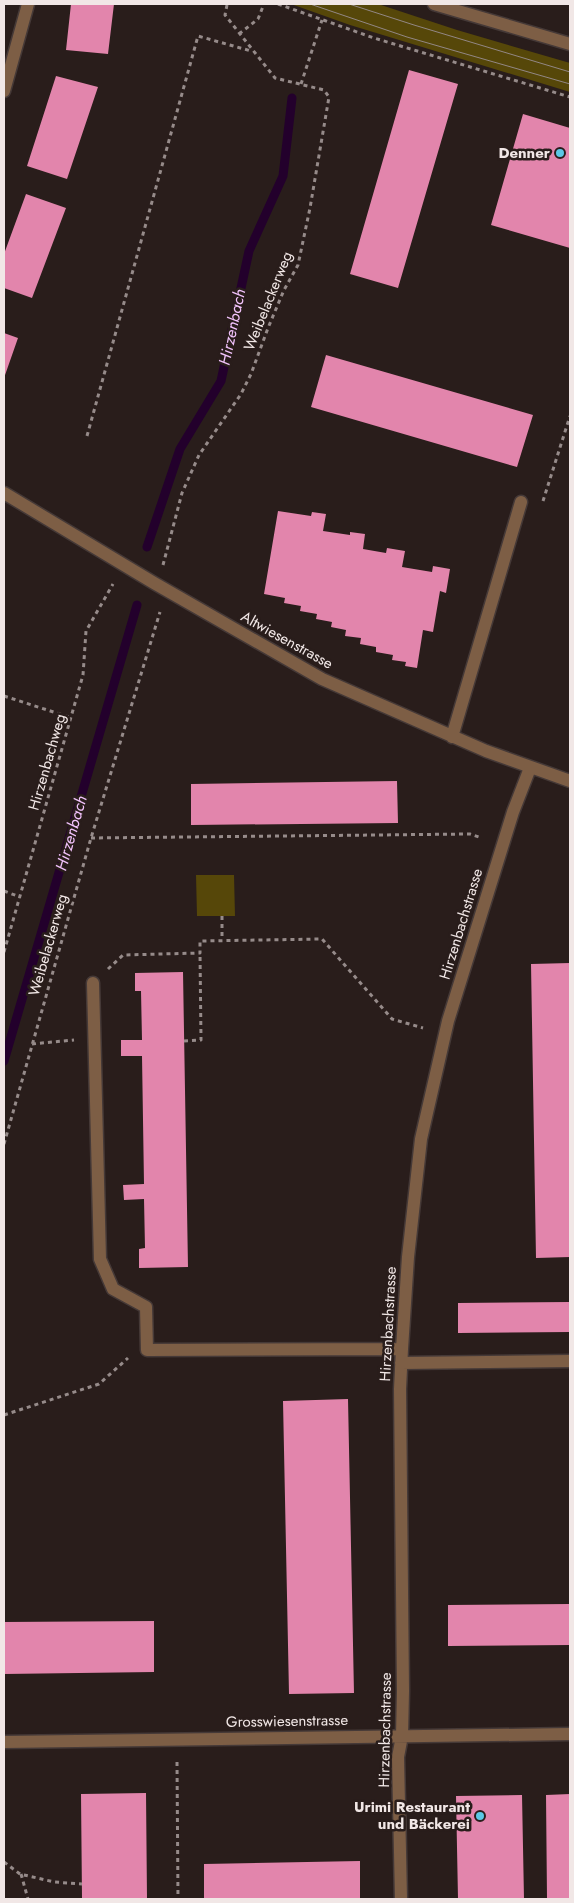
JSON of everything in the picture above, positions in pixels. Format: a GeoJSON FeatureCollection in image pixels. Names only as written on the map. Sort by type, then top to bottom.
{"type":"FeatureCollection","features":[{"type":"Feature","properties":{"kind":"street"},"geometry":{"type":"LineString","coordinates":[[4,91],[28,4]]}},
{"type":"Feature","properties":{"kind":"street"},"geometry":{"type":"LineString","coordinates":[[434,4],[570,44]]}},
{"type":"Feature","properties":{"kind":"street","name":"Altwiesenstrasse"},"geometry":{"type":"LineString","coordinates":[[4,493],[154,583],[322,679],[452,737],[530,768],[570,781]]}},
{"type":"Feature","properties":{"kind":"street"},"geometry":{"type":"LineString","coordinates":[[452,737],[521,502]]}},
{"type":"Feature","properties":{"kind":"street","name":"Hirzenbachstrasse"},"geometry":{"type":"LineString","coordinates":[[401,1899],[398,1757],[402,1736],[401,1363],[408,1257],[423,1130],[448,1021],[513,812],[530,768]]}},
{"type":"Feature","properties":{"kind":"street"},"geometry":{"type":"LineString","coordinates":[[94,983],[100,1259],[113,1289],[146,1307],[148,1350],[402,1349]]}},
{"type":"Feature","properties":{"kind":"street"},"geometry":{"type":"LineString","coordinates":[[401,1363],[570,1361]]}},
{"type":"Feature","properties":{"kind":"street","name":"Grosswiesenstrasse"},"geometry":{"type":"LineString","coordinates":[[4,1742],[570,1734]]}},
{"type":"Feature","properties":{"kind":"path"},"geometry":{"type":"LineString","coordinates":[[238,34],[258,19],[264,4]]}},
{"type":"Feature","properties":{"kind":"path"},"geometry":{"type":"LineString","coordinates":[[278,4],[418,52],[570,97]]}},
{"type":"Feature","properties":{"kind":"path","name":"Weibelackerweg"},"geometry":{"type":"LineString","coordinates":[[154,583],[164,562],[182,493],[199,455],[241,394],[251,374],[284,290],[298,265],[329,97],[324,90],[274,78],[225,15],[227,5]]}},
{"type":"Feature","properties":{"kind":"path"},"geometry":{"type":"LineString","coordinates":[[301,84],[322,20]]}},
{"type":"Feature","properties":{"kind":"path"},"geometry":{"type":"LineString","coordinates":[[87,436],[198,36],[252,51]]}},
{"type":"Feature","properties":{"kind":"path"},"geometry":{"type":"LineString","coordinates":[[521,502],[542,504],[570,416]]}},
{"type":"Feature","properties":{"kind":"path","name":"Hirzenbachweg"},"geometry":{"type":"LineString","coordinates":[[4,952],[72,718],[83,674],[86,631],[115,581]]}},
{"type":"Feature","properties":{"kind":"path","name":"Weibelackerweg"},"geometry":{"type":"LineString","coordinates":[[4,1144],[91,838],[161,610]]}},
{"type":"Feature","properties":{"kind":"path"},"geometry":{"type":"LineString","coordinates":[[4,696],[72,718]]}},
{"type":"Feature","properties":{"kind":"path"},"geometry":{"type":"LineString","coordinates":[[91,838],[470,834],[485,838]]}},
{"type":"Feature","properties":{"kind":"path"},"geometry":{"type":"LineString","coordinates":[[4,891],[20,897]]}},
{"type":"Feature","properties":{"kind":"path"},"geometry":{"type":"LineString","coordinates":[[222,916],[222,940]]}},
{"type":"Feature","properties":{"kind":"path"},"geometry":{"type":"LineString","coordinates":[[184,1041],[201,1040],[200,940],[322,939],[392,1020],[424,1028]]}},
{"type":"Feature","properties":{"kind":"path"},"geometry":{"type":"LineString","coordinates":[[94,983],[123,954],[200,953]]}},
{"type":"Feature","properties":{"kind":"path"},"geometry":{"type":"LineString","coordinates":[[32,1044],[95,1038]]}},
{"type":"Feature","properties":{"kind":"path"},"geometry":{"type":"LineString","coordinates":[[4,1415],[99,1384],[127,1358],[148,1350]]}},
{"type":"Feature","properties":{"kind":"path"},"geometry":{"type":"LineString","coordinates":[[177,1761],[178,1899]]}},
{"type":"Feature","properties":{"kind":"path"},"geometry":{"type":"LineString","coordinates":[[4,1862],[20,1874],[54,1882],[82,1884]]}},
{"type":"Feature","properties":{"kind":"path"},"geometry":{"type":"LineString","coordinates":[[20,1874],[28,1899]]}},
{"type":"Feature","properties":{"kind":"shaded area"},"geometry":{"type":"Polygon","coordinates":[[[291,4],[378,4],[457,30],[570,63],[570,92],[350,25],[291,4]]]}},
{"type":"Feature","properties":{"kind":"shaded area"},"geometry":{"type":"Polygon","coordinates":[[[196,875],[234,875],[235,916],[197,916],[196,875]]]}},
{"type":"Feature","properties":{"kind":"building"},"geometry":{"type":"Polygon","coordinates":[[[71,4],[114,4],[108,54],[66,50],[71,4]]]}},
{"type":"Feature","properties":{"kind":"building"},"geometry":{"type":"Polygon","coordinates":[[[409,70],[458,84],[398,288],[350,274],[409,70]]]}},
{"type":"Feature","properties":{"kind":"building"},"geometry":{"type":"Polygon","coordinates":[[[56,76],[98,87],[67,179],[27,166],[56,76]]]}},
{"type":"Feature","properties":{"kind":"building"},"geometry":{"type":"Polygon","coordinates":[[[523,114],[570,128],[570,248],[491,225],[523,114]]]}},
{"type":"Feature","properties":{"kind":"building"},"geometry":{"type":"Polygon","coordinates":[[[26,194],[66,208],[32,298],[4,288],[4,254],[26,194]]]}},
{"type":"Feature","properties":{"kind":"building"},"geometry":{"type":"Polygon","coordinates":[[[4,333],[18,338],[4,378],[4,333]]]}},
{"type":"Feature","properties":{"kind":"building"},"geometry":{"type":"Polygon","coordinates":[[[326,355],[533,415],[517,467],[311,407],[326,355]]]}},
{"type":"Feature","properties":{"kind":"building"},"geometry":{"type":"Polygon","coordinates":[[[278,511],[311,516],[312,512],[326,514],[323,531],[350,535],[350,532],[365,534],[363,549],[386,553],[387,548],[405,551],[402,567],[432,572],[433,566],[450,569],[446,593],[440,591],[433,632],[423,630],[417,668],[405,666],[406,662],[392,660],[393,655],[376,652],[376,647],[360,644],[361,638],[345,636],[346,630],[331,627],[332,622],[316,619],[317,614],[300,611],[301,606],[284,603],[285,598],[264,594],[278,511]]]}},
{"type":"Feature","properties":{"kind":"building"},"geometry":{"type":"Polygon","coordinates":[[[397,781],[398,823],[191,825],[191,784],[397,781]]]}},
{"type":"Feature","properties":{"kind":"building"},"geometry":{"type":"Polygon","coordinates":[[[570,963],[570,1257],[536,1258],[531,964],[570,963]]]}},
{"type":"Feature","properties":{"kind":"building"},"geometry":{"type":"Polygon","coordinates":[[[183,972],[188,1267],[139,1268],[139,1249],[145,1248],[144,1199],[124,1200],[123,1185],[144,1184],[142,1056],[121,1056],[121,1040],[142,1040],[141,991],[135,991],[135,973],[183,972]]]}},
{"type":"Feature","properties":{"kind":"building"},"geometry":{"type":"Polygon","coordinates":[[[570,1302],[570,1332],[458,1333],[458,1303],[570,1302]]]}},
{"type":"Feature","properties":{"kind":"building"},"geometry":{"type":"Polygon","coordinates":[[[348,1399],[354,1693],[289,1694],[283,1401],[348,1399]]]}},
{"type":"Feature","properties":{"kind":"building"},"geometry":{"type":"Polygon","coordinates":[[[570,1604],[570,1645],[448,1646],[448,1605],[570,1604]]]}},
{"type":"Feature","properties":{"kind":"building"},"geometry":{"type":"Polygon","coordinates":[[[154,1621],[154,1672],[4,1674],[4,1622],[154,1621]]]}},
{"type":"Feature","properties":{"kind":"building"},"geometry":{"type":"Polygon","coordinates":[[[146,1793],[147,1899],[82,1899],[81,1794],[146,1793]]]}},
{"type":"Feature","properties":{"kind":"building"},"geometry":{"type":"Polygon","coordinates":[[[570,1794],[570,1899],[547,1899],[546,1795],[570,1794]]]}},
{"type":"Feature","properties":{"kind":"building"},"geometry":{"type":"Polygon","coordinates":[[[522,1795],[524,1899],[458,1899],[456,1796],[522,1795]]]}},
{"type":"Feature","properties":{"kind":"building"},"geometry":{"type":"Polygon","coordinates":[[[360,1861],[360,1899],[204,1899],[204,1864],[360,1861]]]}},
{"type":"Feature","properties":{"kind":"waterway","name":"Hirzenbach"},"geometry":{"type":"LineString","coordinates":[[147,547],[180,449],[221,381],[249,251],[283,176],[292,98]]}},
{"type":"Feature","properties":{"kind":"waterway","name":"Hirzenbach"},"geometry":{"type":"LineString","coordinates":[[4,1061],[137,605]]}},
{"type":"Feature","properties":{"kind":"tram line"},"geometry":{"type":"LineString","coordinates":[[310,4],[407,37],[570,84]]}},
{"type":"Feature","properties":{"kind":"tram line"},"geometry":{"type":"LineString","coordinates":[[349,4],[570,72]]}},
{"type":"Feature","properties":{"kind":"place","name":"Denner"},"geometry":{"type":"Point","coordinates":[560,153]}},
{"type":"Feature","properties":{"kind":"place","name":"Urimi Restaurant und Bäckerei"},"geometry":{"type":"Point","coordinates":[480,1816]}}]}
